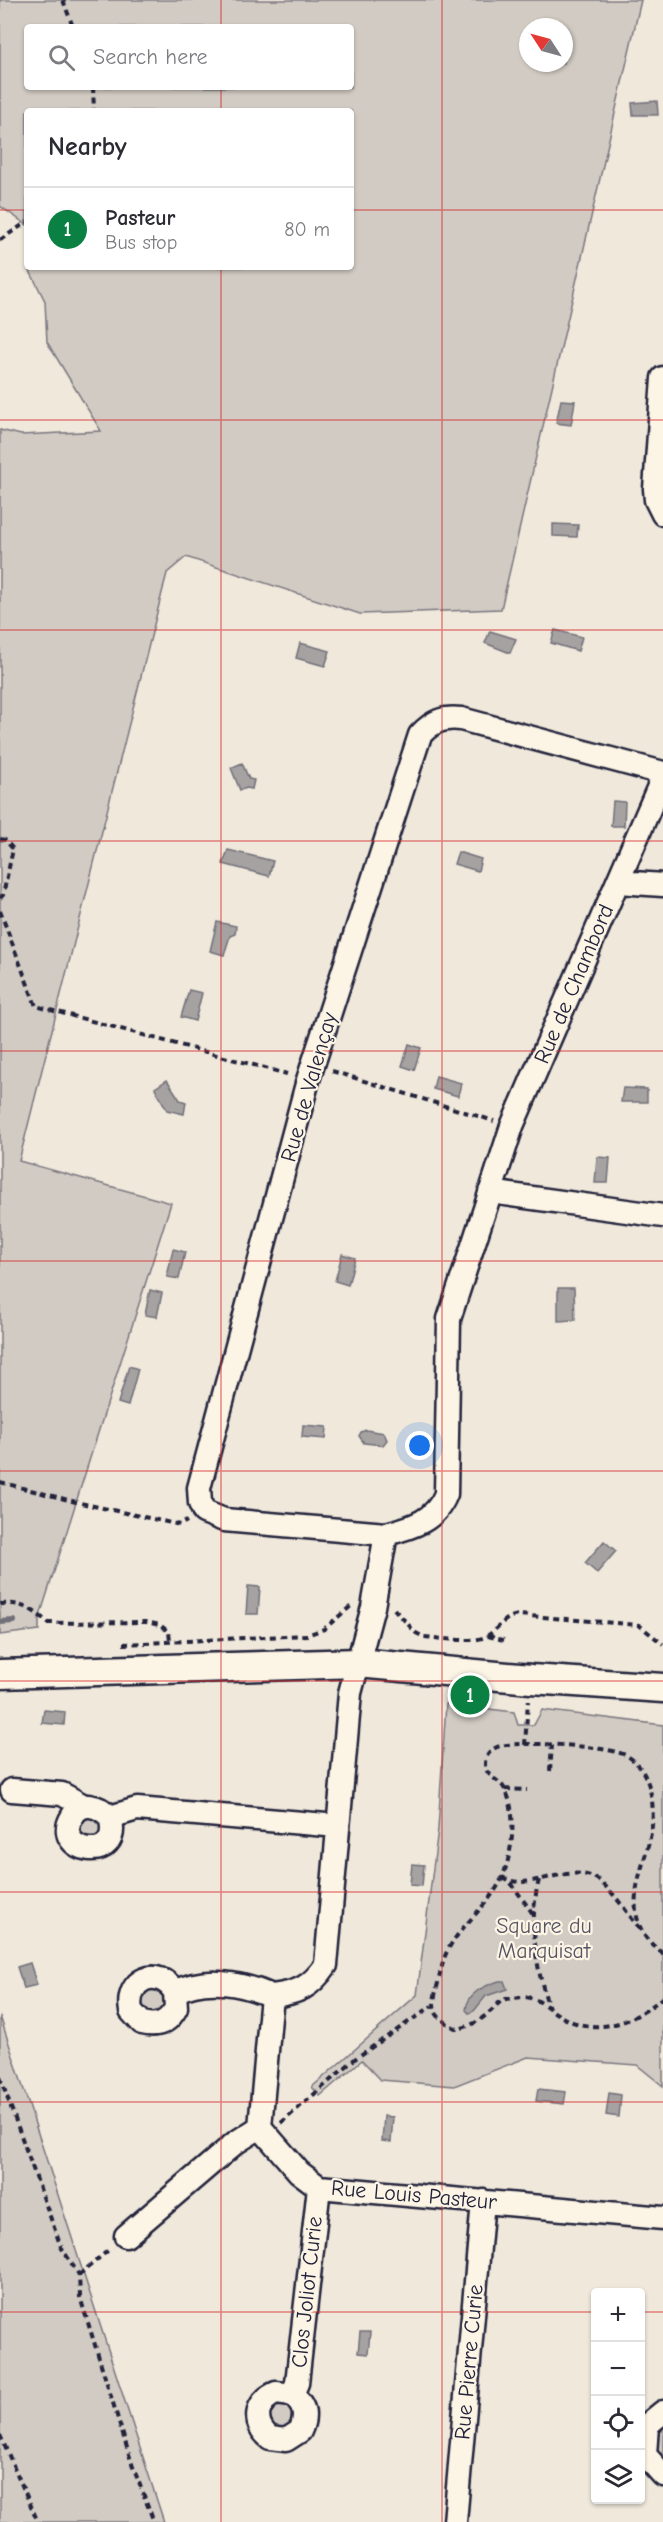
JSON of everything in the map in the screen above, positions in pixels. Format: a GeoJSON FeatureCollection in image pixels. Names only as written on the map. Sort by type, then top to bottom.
{"type":"FeatureCollection","features":[{"type":"Feature","properties":{"kind":"main road"},"geometry":{"type":"LineString","coordinates":[[0,1674],[357,1663],[663,1688]]}},
{"type":"Feature","properties":{"kind":"street"},"geometry":{"type":"LineString","coordinates":[[663,378],[655,489],[656,500],[663,514]]}},
{"type":"Feature","properties":{"kind":"street","name":"Rue de Valençay"},"geometry":{"type":"LineString","coordinates":[[204,1512],[200,1503],[199,1488],[311,1072],[420,735],[437,720],[461,719],[663,775]]}},
{"type":"Feature","properties":{"kind":"street","name":"Rue de Chambord"},"geometry":{"type":"LineString","coordinates":[[386,1534],[411,1527],[439,1510],[446,1494],[450,1320],[512,1126],[663,775]]}},
{"type":"Feature","properties":{"kind":"street"},"geometry":{"type":"LineString","coordinates":[[618,882],[663,885]]}},
{"type":"Feature","properties":{"kind":"street"},"geometry":{"type":"LineString","coordinates":[[490,1192],[663,1216]]}},
{"type":"Feature","properties":{"kind":"street"},"geometry":{"type":"LineString","coordinates":[[175,1992],[200,1983],[245,1986],[272,1996],[298,1992],[308,1987],[326,1965],[350,1693],[373,1607],[386,1534],[224,1520],[204,1512]]}},
{"type":"Feature","properties":{"kind":"street"},"geometry":{"type":"LineString","coordinates":[[12,1790],[62,1794],[84,1806],[103,1809],[110,1817],[113,1826],[111,1836],[97,1849],[87,1850],[78,1846],[71,1839],[68,1829],[70,1819],[75,1811],[84,1806]]}},
{"type":"Feature","properties":{"kind":"street"},"geometry":{"type":"LineString","coordinates":[[110,1817],[137,1809],[338,1826]]}},
{"type":"Feature","properties":{"kind":"street"},"geometry":{"type":"LineString","coordinates":[[126,2236],[235,2143],[263,2131],[272,1996]]}},
{"type":"Feature","properties":{"kind":"street","name":"Rue Louis Pasteur"},"geometry":{"type":"LineString","coordinates":[[263,2131],[299,2172],[319,2187],[663,2217]]}},
{"type":"Feature","properties":{"kind":"street","name":"Clos Joliot Curie"},"geometry":{"type":"LineString","coordinates":[[292,2395],[300,2368],[319,2187]]}},
{"type":"Feature","properties":{"kind":"street","name":"Rue Pierre Curie"},"geometry":{"type":"LineString","coordinates":[[455,2522],[483,2201]]}},
{"type":"Feature","properties":{"kind":"street"},"geometry":{"type":"LineString","coordinates":[[663,2412],[647,2425],[645,2455],[663,2475]]}},
{"type":"Feature","properties":{"kind":"path"},"geometry":{"type":"LineString","coordinates":[[63,0],[72,24]]}},
{"type":"Feature","properties":{"kind":"path"},"geometry":{"type":"LineString","coordinates":[[93,90],[94,108]]}},
{"type":"Feature","properties":{"kind":"path"},"geometry":{"type":"LineString","coordinates":[[0,240],[24,224]]}},
{"type":"Feature","properties":{"kind":"path"},"geometry":{"type":"LineString","coordinates":[[0,838],[13,849],[3,895],[0,898]]}},
{"type":"Feature","properties":{"kind":"path"},"geometry":{"type":"LineString","coordinates":[[0,911],[36,1006],[311,1072],[512,1126]]}},
{"type":"Feature","properties":{"kind":"path"},"geometry":{"type":"LineString","coordinates":[[0,1482],[76,1503],[180,1525],[204,1512]]}},
{"type":"Feature","properties":{"kind":"path"},"geometry":{"type":"LineString","coordinates":[[0,1604],[13,1603],[33,1608],[48,1623],[153,1624],[169,1632],[170,1641]]}},
{"type":"Feature","properties":{"kind":"path"},"geometry":{"type":"LineString","coordinates":[[113,1644],[307,1635],[324,1629],[352,1605],[393,1608],[416,1633],[424,1637],[478,1640],[487,1636],[509,1616],[518,1615],[639,1625],[663,1644]]}},
{"type":"Feature","properties":{"kind":"path"},"geometry":{"type":"LineString","coordinates":[[487,1636],[507,1641]]}},
{"type":"Feature","properties":{"kind":"path"},"geometry":{"type":"LineString","coordinates":[[525,1745],[531,1679]]}},
{"type":"Feature","properties":{"kind":"path"},"geometry":{"type":"LineString","coordinates":[[550,1771],[552,1745]]}},
{"type":"Feature","properties":{"kind":"path"},"geometry":{"type":"LineString","coordinates":[[263,2131],[356,2058],[432,2006],[445,1956],[458,1934],[489,1901],[508,1862],[513,1824],[505,1789],[489,1775],[484,1767],[487,1756],[495,1747],[552,1745],[611,1750],[625,1754],[637,1763],[645,1776],[652,1798],[652,1826],[639,1875],[636,1902],[641,1930]]}},
{"type":"Feature","properties":{"kind":"path"},"geometry":{"type":"LineString","coordinates":[[505,1789],[527,1790]]}},
{"type":"Feature","properties":{"kind":"path"},"geometry":{"type":"LineString","coordinates":[[511,1882],[539,1880],[564,1873],[578,1873],[596,1878],[650,1942],[663,1954]]}},
{"type":"Feature","properties":{"kind":"path"},"geometry":{"type":"LineString","coordinates":[[502,1877],[511,1882],[533,1915]]}},
{"type":"Feature","properties":{"kind":"path"},"geometry":{"type":"LineString","coordinates":[[539,1880],[533,1915],[538,1968],[549,2008]]}},
{"type":"Feature","properties":{"kind":"path"},"geometry":{"type":"LineString","coordinates":[[432,2006],[443,2022],[457,2030],[472,2026],[502,2000],[529,1997],[561,2017],[582,2025],[600,2027],[619,2024],[646,2012],[663,1997]]}},
{"type":"Feature","properties":{"kind":"path"},"geometry":{"type":"LineString","coordinates":[[0,2077],[61,2247],[79,2275],[80,2296],[133,2467],[154,2522]]}},
{"type":"Feature","properties":{"kind":"path"},"geometry":{"type":"LineString","coordinates":[[79,2275],[126,2236]]}},
{"type":"Feature","properties":{"kind":"path"},"geometry":{"type":"LineString","coordinates":[[0,2435],[38,2522]]}},
{"type":"Feature","properties":{"kind":"green space"},"geometry":{"type":"Polygon","coordinates":[[[0,0],[641,0],[501,609],[360,614],[186,557],[167,573],[19,1161],[171,1203],[39,1619],[39,1630],[0,1635],[0,430],[21,435],[101,431],[47,342],[45,301],[30,270],[354,270],[354,108],[24,108],[24,223],[0,206],[0,0]]]}},
{"type":"Feature","properties":{"kind":"green space","name":"Square du Marquisat"},"geometry":{"type":"Polygon","coordinates":[[[446,1704],[514,1712],[518,1725],[534,1725],[542,1710],[663,1725],[663,2086],[637,2065],[528,2057],[454,2086],[381,2080],[362,2060],[320,2096],[312,2087],[417,1995],[438,1829],[446,1704]]]}},
{"type":"Feature","properties":{"kind":"green space"},"geometry":{"type":"Polygon","coordinates":[[[86,1815],[98,1817],[103,1833],[94,1840],[79,1834],[78,1823],[86,1815]]]}},
{"type":"Feature","properties":{"kind":"green space"},"geometry":{"type":"Polygon","coordinates":[[[147,1986],[167,1992],[165,2013],[145,2016],[138,1996],[147,1986]]]}},
{"type":"Feature","properties":{"kind":"green space"},"geometry":{"type":"Polygon","coordinates":[[[0,2016],[164,2522],[0,2522],[0,2016]]]}},
{"type":"Feature","properties":{"kind":"green space"},"geometry":{"type":"Polygon","coordinates":[[[275,2401],[295,2407],[293,2427],[272,2430],[265,2411],[275,2401]]]}},
{"type":"Feature","properties":{"kind":"green space"},"geometry":{"type":"Polygon","coordinates":[[[663,2422],[663,2464],[652,2451],[654,2429],[663,2422]]]}},
{"type":"Feature","properties":{"kind":"shaded area"},"geometry":{"type":"Polygon","coordinates":[[[657,101],[658,115],[633,115],[632,103],[657,101]]]}},
{"type":"Feature","properties":{"kind":"shaded area"},"geometry":{"type":"Polygon","coordinates":[[[561,400],[575,401],[571,425],[556,423],[561,400]]]}},
{"type":"Feature","properties":{"kind":"shaded area"},"geometry":{"type":"Polygon","coordinates":[[[553,524],[578,525],[577,537],[553,536],[553,524]]]}},
{"type":"Feature","properties":{"kind":"shaded area"},"geometry":{"type":"Polygon","coordinates":[[[555,630],[582,637],[578,651],[551,643],[555,630]]]}},
{"type":"Feature","properties":{"kind":"shaded area"},"geometry":{"type":"Polygon","coordinates":[[[490,631],[516,639],[510,653],[485,643],[490,631]]]}},
{"type":"Feature","properties":{"kind":"shaded area"},"geometry":{"type":"Polygon","coordinates":[[[300,643],[330,651],[325,666],[296,658],[300,643]]]}},
{"type":"Feature","properties":{"kind":"shaded area"},"geometry":{"type":"Polygon","coordinates":[[[242,763],[249,779],[254,780],[252,789],[240,790],[231,768],[242,763]]]}},
{"type":"Feature","properties":{"kind":"shaded area"},"geometry":{"type":"Polygon","coordinates":[[[613,801],[625,802],[624,826],[611,826],[613,801]]]}},
{"type":"Feature","properties":{"kind":"shaded area"},"geometry":{"type":"Polygon","coordinates":[[[228,850],[273,861],[269,876],[223,864],[228,850]]]}},
{"type":"Feature","properties":{"kind":"shaded area"},"geometry":{"type":"Polygon","coordinates":[[[458,852],[481,859],[478,871],[454,864],[458,852]]]}},
{"type":"Feature","properties":{"kind":"shaded area"},"geometry":{"type":"Polygon","coordinates":[[[217,922],[236,926],[235,934],[230,936],[224,955],[210,951],[217,922]]]}},
{"type":"Feature","properties":{"kind":"shaded area"},"geometry":{"type":"Polygon","coordinates":[[[189,990],[202,993],[195,1021],[181,1017],[189,990]]]}},
{"type":"Feature","properties":{"kind":"shaded area"},"geometry":{"type":"Polygon","coordinates":[[[409,1044],[421,1048],[414,1070],[402,1066],[409,1044]]]}},
{"type":"Feature","properties":{"kind":"shaded area"},"geometry":{"type":"Polygon","coordinates":[[[436,1076],[461,1083],[458,1096],[433,1089],[436,1076]]]}},
{"type":"Feature","properties":{"kind":"shaded area"},"geometry":{"type":"Polygon","coordinates":[[[167,1080],[180,1100],[186,1102],[184,1114],[167,1110],[155,1088],[167,1080]]]}},
{"type":"Feature","properties":{"kind":"shaded area"},"geometry":{"type":"Polygon","coordinates":[[[623,1088],[647,1089],[647,1102],[621,1102],[623,1088]]]}},
{"type":"Feature","properties":{"kind":"shaded area"},"geometry":{"type":"Polygon","coordinates":[[[597,1157],[610,1158],[608,1183],[595,1183],[597,1157]]]}},
{"type":"Feature","properties":{"kind":"shaded area"},"geometry":{"type":"Polygon","coordinates":[[[173,1249],[185,1252],[179,1279],[167,1277],[173,1249]]]}},
{"type":"Feature","properties":{"kind":"shaded area"},"geometry":{"type":"Polygon","coordinates":[[[342,1254],[355,1258],[348,1285],[335,1281],[342,1254]]]}},
{"type":"Feature","properties":{"kind":"shaded area"},"geometry":{"type":"Polygon","coordinates":[[[558,1288],[574,1288],[575,1320],[558,1321],[558,1288]]]}},
{"type":"Feature","properties":{"kind":"shaded area"},"geometry":{"type":"Polygon","coordinates":[[[150,1290],[162,1293],[157,1317],[145,1315],[150,1290]]]}},
{"type":"Feature","properties":{"kind":"shaded area"},"geometry":{"type":"Polygon","coordinates":[[[129,1366],[138,1369],[128,1406],[118,1403],[129,1366]]]}},
{"type":"Feature","properties":{"kind":"shaded area"},"geometry":{"type":"Polygon","coordinates":[[[303,1425],[327,1427],[326,1439],[302,1437],[303,1425]]]}},
{"type":"Feature","properties":{"kind":"shaded area"},"geometry":{"type":"Polygon","coordinates":[[[366,1430],[384,1433],[387,1440],[383,1445],[364,1443],[359,1436],[366,1430]]]}},
{"type":"Feature","properties":{"kind":"shaded area"},"geometry":{"type":"Polygon","coordinates":[[[604,1541],[616,1551],[597,1573],[585,1563],[604,1541]]]}},
{"type":"Feature","properties":{"kind":"shaded area"},"geometry":{"type":"Polygon","coordinates":[[[248,1586],[260,1587],[258,1614],[246,1614],[248,1586]]]}},
{"type":"Feature","properties":{"kind":"shaded area"},"geometry":{"type":"Polygon","coordinates":[[[44,1710],[65,1712],[64,1725],[42,1723],[44,1710]]]}},
{"type":"Feature","properties":{"kind":"shaded area"},"geometry":{"type":"Polygon","coordinates":[[[412,1864],[424,1865],[422,1886],[410,1885],[412,1864]]]}},
{"type":"Feature","properties":{"kind":"shaded area"},"geometry":{"type":"Polygon","coordinates":[[[30,1963],[37,1985],[24,1988],[17,1967],[30,1963]]]}},
{"type":"Feature","properties":{"kind":"shaded area"},"geometry":{"type":"Polygon","coordinates":[[[504,1981],[507,1989],[486,1996],[474,2011],[469,2013],[466,2010],[469,1999],[473,1995],[482,1988],[504,1981]]]}},
{"type":"Feature","properties":{"kind":"shaded area"},"geometry":{"type":"Polygon","coordinates":[[[538,2089],[566,2092],[564,2104],[536,2101],[538,2089]]]}},
{"type":"Feature","properties":{"kind":"shaded area"},"geometry":{"type":"Polygon","coordinates":[[[609,2093],[621,2095],[619,2117],[606,2115],[609,2093]]]}},
{"type":"Feature","properties":{"kind":"shaded area"},"geometry":{"type":"Polygon","coordinates":[[[384,2116],[393,2117],[391,2142],[382,2141],[384,2116]]]}},
{"type":"Feature","properties":{"kind":"shaded area"},"geometry":{"type":"Polygon","coordinates":[[[360,2332],[370,2332],[368,2354],[358,2353],[360,2332]]]}},
{"type":"Feature","properties":{"kind":"waterway"},"geometry":{"type":"LineString","coordinates":[[0,1622],[14,1621]]}},
{"type":"Feature","properties":{"kind":"place","name":"Pasteur"},"geometry":{"type":"Point","coordinates":[470,1695]}}]}
